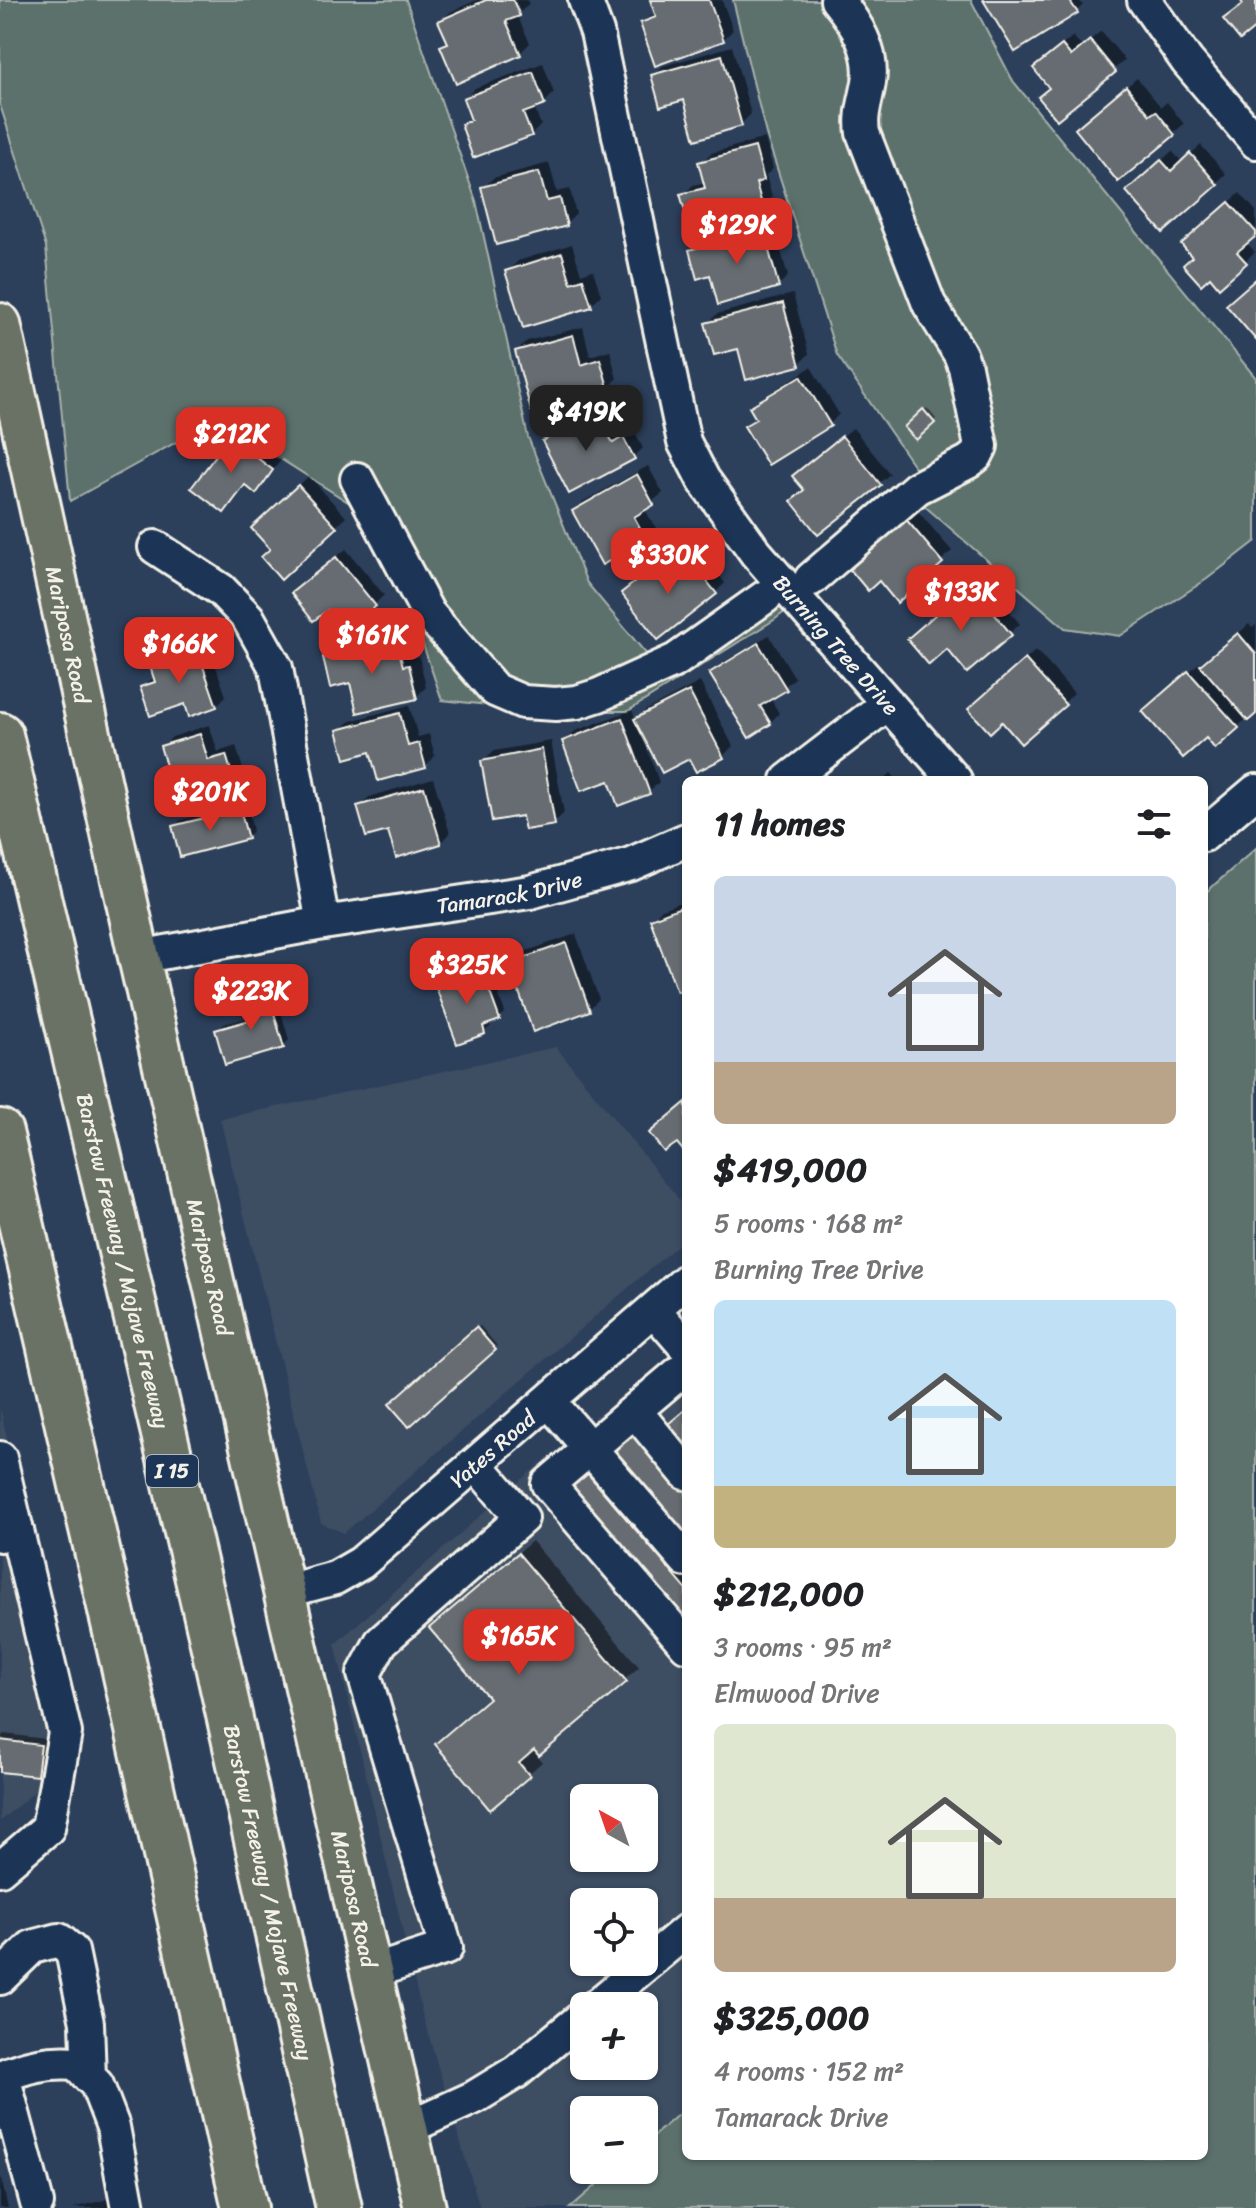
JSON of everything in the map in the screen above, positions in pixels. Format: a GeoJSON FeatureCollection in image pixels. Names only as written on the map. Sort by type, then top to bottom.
{"type":"FeatureCollection","features":[{"type":"Feature","properties":{"kind":"highway","name":"Barstow Freeway / Mojave Freeway"},"geometry":{"type":"LineString","coordinates":[[0,735],[214,1650],[339,2208]]}},
{"type":"Feature","properties":{"kind":"highway"},"geometry":{"type":"LineString","coordinates":[[0,1132],[245,2208]]}},
{"type":"Feature","properties":{"kind":"main road","name":"Mariposa Road"},"geometry":{"type":"LineString","coordinates":[[0,324],[139,957],[425,2208]]}},
{"type":"Feature","properties":{"kind":"street","name":"Burning Tree Drive"},"geometry":{"type":"LineString","coordinates":[[585,0],[597,32],[684,442],[703,479],[741,534],[951,776]]}},
{"type":"Feature","properties":{"kind":"street"},"geometry":{"type":"LineString","coordinates":[[811,579],[917,488],[968,462],[976,456],[981,446],[965,367],[929,304],[863,133],[860,117],[870,80],[870,63],[858,26],[837,0]]}},
{"type":"Feature","properties":{"kind":"street"},"geometry":{"type":"LineString","coordinates":[[1144,0],[1187,61],[1256,142]]}},
{"type":"Feature","properties":{"kind":"street"},"geometry":{"type":"LineString","coordinates":[[357,479],[428,613],[495,690],[523,702],[556,704],[599,695],[676,660],[765,597]]}},
{"type":"Feature","properties":{"kind":"street"},"geometry":{"type":"LineString","coordinates":[[155,547],[221,590],[248,618],[276,668],[323,923]]}},
{"type":"Feature","properties":{"kind":"street"},"geometry":{"type":"LineString","coordinates":[[793,776],[887,704]]}},
{"type":"Feature","properties":{"kind":"street"},"geometry":{"type":"LineString","coordinates":[[1208,832],[1256,791]]}},
{"type":"Feature","properties":{"kind":"street","name":"Tamarack Drive"},"geometry":{"type":"LineString","coordinates":[[139,957],[323,923],[530,892],[631,864],[682,842]]}},
{"type":"Feature","properties":{"kind":"street","name":"Yates Road"},"geometry":{"type":"LineString","coordinates":[[283,1592],[335,1578],[361,1563],[682,1285]]}},
{"type":"Feature","properties":{"kind":"street"},"geometry":{"type":"LineString","coordinates":[[654,1310],[682,1342]]}},
{"type":"Feature","properties":{"kind":"street"},"geometry":{"type":"LineString","coordinates":[[682,1370],[548,1484],[682,1640]]}},
{"type":"Feature","properties":{"kind":"street"},"geometry":{"type":"LineString","coordinates":[[549,1401],[682,1555]]}},
{"type":"Feature","properties":{"kind":"street"},"geometry":{"type":"LineString","coordinates":[[635,1411],[682,1468]]}},
{"type":"Feature","properties":{"kind":"street"},"geometry":{"type":"LineString","coordinates":[[0,1458],[8,1533],[65,1733],[48,1828],[0,1869]]}},
{"type":"Feature","properties":{"kind":"street"},"geometry":{"type":"LineString","coordinates":[[372,1972],[446,1948],[364,1674],[381,1642],[522,1518],[476,1464]]}},
{"type":"Feature","properties":{"kind":"street"},"geometry":{"type":"LineString","coordinates":[[613,1992],[682,1934]]}},
{"type":"Feature","properties":{"kind":"street"},"geometry":{"type":"LineString","coordinates":[[0,1978],[32,1947],[59,1940],[72,1951],[87,2023],[89,2077]]}},
{"type":"Feature","properties":{"kind":"street"},"geometry":{"type":"LineString","coordinates":[[407,2128],[475,2097],[516,2072],[570,2028]]}},
{"type":"Feature","properties":{"kind":"street"},"geometry":{"type":"LineString","coordinates":[[37,2203],[2,2076],[28,2065],[76,2063],[97,2085],[113,2127],[128,2208]]}},
{"type":"Feature","properties":{"kind":"shaded area"},"geometry":{"type":"Polygon","coordinates":[[[556,1047],[682,1203],[682,1241],[344,1533],[321,1523],[220,1119],[556,1047]]]}},
{"type":"Feature","properties":{"kind":"shaded area"},"geometry":{"type":"Polygon","coordinates":[[[682,1345],[682,2111],[658,2132],[658,2096],[570,2096],[570,2184],[598,2184],[570,2208],[480,2208],[422,2013],[335,1644],[521,1480],[682,1345]]]}},
{"type":"Feature","properties":{"kind":"shaded area"},"geometry":{"type":"Polygon","coordinates":[[[0,1407],[73,1731],[35,1791],[0,1821],[0,1407]]]}},
{"type":"Feature","properties":{"kind":"green space"},"geometry":{"type":"Polygon","coordinates":[[[0,0],[406,0],[476,201],[528,437],[587,583],[652,661],[751,588],[807,569],[916,469],[837,355],[766,134],[733,0],[971,0],[1013,81],[1256,378],[1256,541],[1207,579],[1120,636],[1065,628],[920,502],[774,620],[628,711],[545,711],[442,700],[413,616],[351,504],[218,419],[70,501],[46,247],[0,105],[0,0]]]}},
{"type":"Feature","properties":{"kind":"green space"},"geometry":{"type":"Polygon","coordinates":[[[1256,848],[1256,2208],[570,2208],[598,2184],[658,2184],[658,2132],[682,2111],[682,2160],[1208,2160],[1208,890],[1256,848]]]}},
{"type":"Feature","properties":{"kind":"building"},"geometry":{"type":"Polygon","coordinates":[[[486,0],[513,0],[520,16],[506,21],[521,55],[456,84],[440,46],[448,43],[438,21],[486,0]]]}},
{"type":"Feature","properties":{"kind":"building"},"geometry":{"type":"Polygon","coordinates":[[[650,0],[709,0],[724,41],[655,66],[640,23],[656,17],[650,0]]]}},
{"type":"Feature","properties":{"kind":"building"},"geometry":{"type":"Polygon","coordinates":[[[983,0],[1069,0],[1078,13],[1015,52],[983,0]]]}},
{"type":"Feature","properties":{"kind":"building"},"geometry":{"type":"Polygon","coordinates":[[[1240,0],[1256,0],[1256,27],[1240,40],[1223,19],[1243,4],[1240,0]]]}},
{"type":"Feature","properties":{"kind":"building"},"geometry":{"type":"Polygon","coordinates":[[[1090,40],[1116,72],[1057,120],[1038,97],[1049,88],[1033,68],[1062,45],[1071,56],[1090,40]]]}},
{"type":"Feature","properties":{"kind":"building"},"geometry":{"type":"Polygon","coordinates":[[[722,55],[742,126],[695,140],[684,100],[660,107],[651,75],[722,55]]]}},
{"type":"Feature","properties":{"kind":"building"},"geometry":{"type":"Polygon","coordinates":[[[533,72],[545,105],[523,113],[532,136],[473,158],[461,124],[471,120],[463,98],[533,72]]]}},
{"type":"Feature","properties":{"kind":"building"},"geometry":{"type":"Polygon","coordinates":[[[1126,86],[1150,115],[1156,111],[1175,135],[1118,182],[1075,129],[1126,86]]]}},
{"type":"Feature","properties":{"kind":"building"},"geometry":{"type":"Polygon","coordinates":[[[755,147],[764,180],[756,183],[763,208],[690,228],[680,194],[705,188],[698,162],[755,147]]]}},
{"type":"Feature","properties":{"kind":"building"},"geometry":{"type":"Polygon","coordinates":[[[1190,153],[1218,185],[1163,233],[1126,191],[1161,160],[1171,171],[1190,153]]]}},
{"type":"Feature","properties":{"kind":"building"},"geometry":{"type":"Polygon","coordinates":[[[539,172],[547,201],[560,198],[567,226],[496,245],[481,187],[539,172]]]}},
{"type":"Feature","properties":{"kind":"building"},"geometry":{"type":"Polygon","coordinates":[[[1229,202],[1256,232],[1256,236],[1237,252],[1247,263],[1219,288],[1210,277],[1201,285],[1183,265],[1192,257],[1181,244],[1229,202]]]}},
{"type":"Feature","properties":{"kind":"building"},"geometry":{"type":"Polygon","coordinates":[[[763,229],[779,287],[718,305],[710,275],[697,279],[689,250],[763,229]]]}},
{"type":"Feature","properties":{"kind":"building"},"geometry":{"type":"Polygon","coordinates":[[[562,253],[571,283],[583,279],[592,307],[523,328],[505,271],[562,253]]]}},
{"type":"Feature","properties":{"kind":"building"},"geometry":{"type":"Polygon","coordinates":[[[1256,279],[1256,340],[1226,305],[1256,279]]]}},
{"type":"Feature","properties":{"kind":"building"},"geometry":{"type":"Polygon","coordinates":[[[783,303],[800,366],[746,380],[738,349],[714,355],[705,323],[783,303]]]}},
{"type":"Feature","properties":{"kind":"building"},"geometry":{"type":"Polygon","coordinates":[[[573,335],[581,365],[600,359],[609,391],[531,411],[515,351],[573,335]]]}},
{"type":"Feature","properties":{"kind":"building"},"geometry":{"type":"Polygon","coordinates":[[[801,376],[831,426],[768,465],[744,426],[756,419],[749,407],[801,376]]]}},
{"type":"Feature","properties":{"kind":"building"},"geometry":{"type":"Polygon","coordinates":[[[923,409],[935,423],[916,440],[904,427],[923,409]]]}},
{"type":"Feature","properties":{"kind":"building"},"geometry":{"type":"Polygon","coordinates":[[[597,413],[613,443],[623,437],[635,459],[569,494],[542,441],[597,413]]]}},
{"type":"Feature","properties":{"kind":"building"},"geometry":{"type":"Polygon","coordinates":[[[842,436],[881,485],[818,535],[791,501],[804,490],[792,476],[842,436]]]}},
{"type":"Feature","properties":{"kind":"building"},"geometry":{"type":"Polygon","coordinates":[[[230,437],[273,470],[256,494],[245,485],[224,513],[191,488],[230,437]]]}},
{"type":"Feature","properties":{"kind":"building"},"geometry":{"type":"Polygon","coordinates":[[[637,474],[654,505],[634,517],[647,540],[602,565],[572,511],[637,474]]]}},
{"type":"Feature","properties":{"kind":"building"},"geometry":{"type":"Polygon","coordinates":[[[298,485],[337,528],[281,580],[261,557],[270,549],[251,528],[298,485]]]}},
{"type":"Feature","properties":{"kind":"building"},"geometry":{"type":"Polygon","coordinates":[[[905,518],[943,563],[897,603],[879,581],[868,591],[848,567],[905,518]]]}},
{"type":"Feature","properties":{"kind":"building"},"geometry":{"type":"Polygon","coordinates":[[[669,555],[688,578],[698,570],[717,594],[658,640],[621,593],[669,555]]]}},
{"type":"Feature","properties":{"kind":"building"},"geometry":{"type":"Polygon","coordinates":[[[336,557],[376,606],[345,631],[328,610],[313,621],[291,593],[336,557]]]}},
{"type":"Feature","properties":{"kind":"building"},"geometry":{"type":"Polygon","coordinates":[[[964,590],[982,612],[988,606],[1012,635],[967,673],[947,649],[929,665],[907,639],[964,590]]]}},
{"type":"Feature","properties":{"kind":"building"},"geometry":{"type":"Polygon","coordinates":[[[1238,633],[1256,654],[1256,714],[1248,721],[1200,665],[1238,633]]]}},
{"type":"Feature","properties":{"kind":"building"},"geometry":{"type":"Polygon","coordinates":[[[396,640],[403,666],[409,665],[417,699],[357,713],[350,683],[330,688],[323,657],[396,640]]]}},
{"type":"Feature","properties":{"kind":"building"},"geometry":{"type":"Polygon","coordinates":[[[758,643],[787,690],[760,706],[771,724],[749,738],[709,673],[758,643]]]}},
{"type":"Feature","properties":{"kind":"building"},"geometry":{"type":"Polygon","coordinates":[[[196,646],[217,707],[189,717],[185,704],[150,716],[140,687],[155,682],[149,663],[196,646]]]}},
{"type":"Feature","properties":{"kind":"building"},"geometry":{"type":"Polygon","coordinates":[[[1025,659],[1066,705],[1021,744],[1002,722],[990,733],[968,709],[1025,659]]]}},
{"type":"Feature","properties":{"kind":"building"},"geometry":{"type":"Polygon","coordinates":[[[1188,671],[1239,728],[1215,749],[1206,738],[1183,758],[1142,711],[1188,671]]]}},
{"type":"Feature","properties":{"kind":"building"},"geometry":{"type":"Polygon","coordinates":[[[689,691],[724,758],[696,772],[689,759],[662,773],[634,719],[689,691]]]}},
{"type":"Feature","properties":{"kind":"building"},"geometry":{"type":"Polygon","coordinates":[[[400,713],[408,746],[419,743],[426,768],[378,781],[370,752],[345,759],[337,730],[400,713]]]}},
{"type":"Feature","properties":{"kind":"building"},"geometry":{"type":"Polygon","coordinates":[[[622,718],[650,794],[618,806],[609,781],[581,791],[562,741],[622,718]]]}},
{"type":"Feature","properties":{"kind":"building"},"geometry":{"type":"Polygon","coordinates":[[[200,734],[208,760],[226,755],[236,787],[178,805],[160,746],[200,734]]]}},
{"type":"Feature","properties":{"kind":"building"},"geometry":{"type":"Polygon","coordinates":[[[542,749],[555,825],[525,830],[522,816],[492,821],[481,761],[542,749]]]}},
{"type":"Feature","properties":{"kind":"building"},"geometry":{"type":"Polygon","coordinates":[[[424,787],[441,844],[396,858],[388,831],[366,837],[357,806],[424,787]]]}},
{"type":"Feature","properties":{"kind":"building"},"geometry":{"type":"Polygon","coordinates":[[[240,809],[248,839],[180,857],[172,826],[240,809]]]}},
{"type":"Feature","properties":{"kind":"building"},"geometry":{"type":"Polygon","coordinates":[[[682,907],[682,990],[677,992],[650,919],[682,907]]]}},
{"type":"Feature","properties":{"kind":"building"},"geometry":{"type":"Polygon","coordinates":[[[566,943],[590,1011],[533,1032],[509,963],[566,943]]]}},
{"type":"Feature","properties":{"kind":"building"},"geometry":{"type":"Polygon","coordinates":[[[459,973],[463,984],[484,976],[500,1020],[483,1026],[485,1034],[457,1044],[434,982],[459,973]]]}},
{"type":"Feature","properties":{"kind":"building"},"geometry":{"type":"Polygon","coordinates":[[[268,992],[284,1048],[225,1065],[215,1030],[250,1020],[243,999],[268,992]]]}},
{"type":"Feature","properties":{"kind":"building"},"geometry":{"type":"Polygon","coordinates":[[[682,1105],[682,1149],[677,1143],[664,1152],[649,1133],[682,1105]]]}},
{"type":"Feature","properties":{"kind":"building"},"geometry":{"type":"Polygon","coordinates":[[[476,1327],[496,1350],[409,1427],[389,1404],[476,1327]]]}},
{"type":"Feature","properties":{"kind":"building"},"geometry":{"type":"Polygon","coordinates":[[[682,1412],[682,1440],[668,1424],[682,1412]]]}},
{"type":"Feature","properties":{"kind":"building"},"geometry":{"type":"Polygon","coordinates":[[[632,1427],[682,1486],[682,1540],[605,1450],[632,1427]]]}},
{"type":"Feature","properties":{"kind":"building"},"geometry":{"type":"Polygon","coordinates":[[[584,1469],[682,1584],[682,1619],[567,1483],[584,1469]]]}},
{"type":"Feature","properties":{"kind":"building"},"geometry":{"type":"Polygon","coordinates":[[[518,1553],[627,1682],[539,1756],[534,1750],[519,1763],[530,1776],[490,1810],[435,1744],[489,1698],[429,1628],[518,1553]]]}},
{"type":"Feature","properties":{"kind":"building"},"geometry":{"type":"Polygon","coordinates":[[[0,1740],[41,1745],[37,1776],[0,1772],[0,1740]]]}}]}
